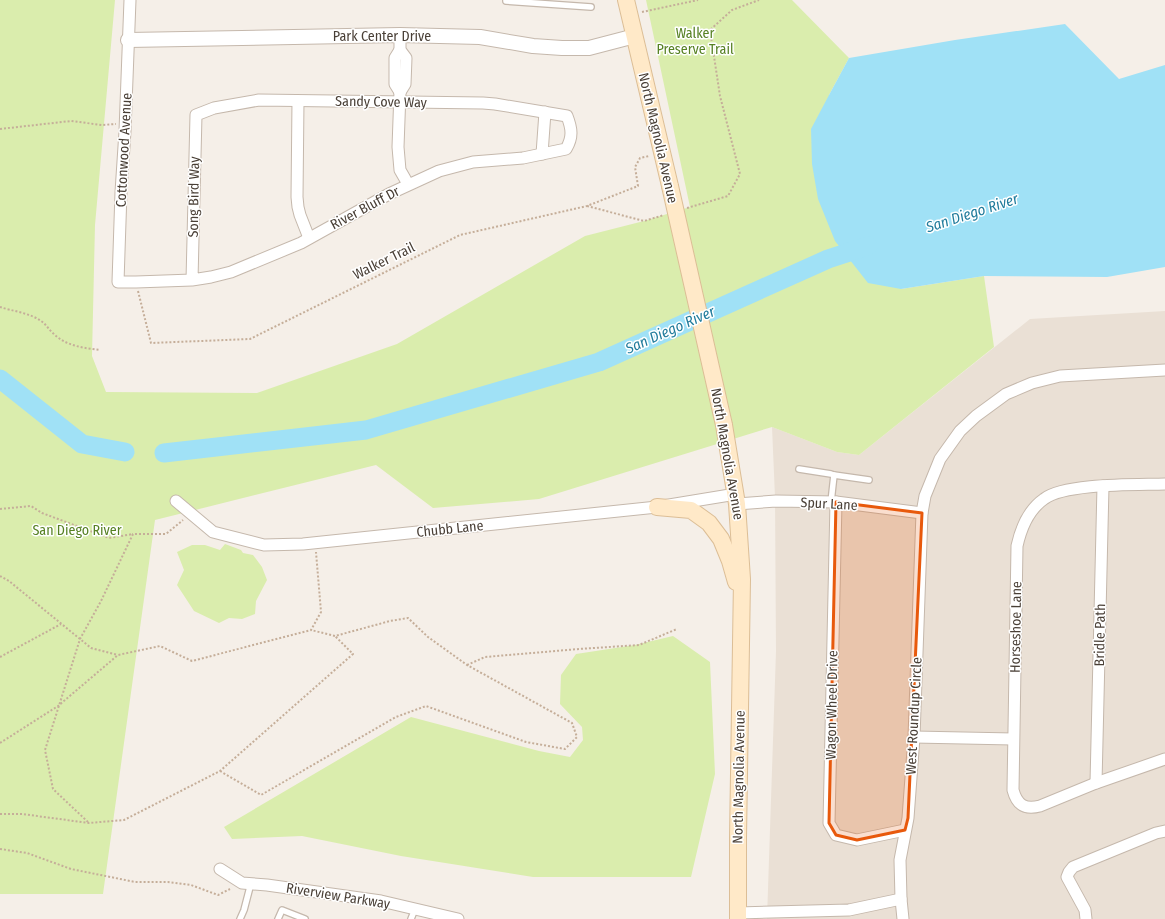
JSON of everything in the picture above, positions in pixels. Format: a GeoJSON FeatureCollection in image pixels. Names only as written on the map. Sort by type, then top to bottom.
{"type":"FeatureCollection","features":[{"type":"Feature","properties":{"kind":"main road","name":"North Magnolia Avenue"},"geometry":{"type":"LineString","coordinates":[[627,8],[635,36],[670,186],[724,425],[736,499],[742,579],[738,916]]}},
{"type":"Feature","properties":{"kind":"main road"},"geometry":{"type":"LineString","coordinates":[[657,507],[691,510],[709,523],[721,538],[730,561],[742,603]]}},
{"type":"Feature","properties":{"kind":"street","name":"Cottonwood Avenue"},"geometry":{"type":"LineString","coordinates":[[130,0],[118,282],[136,282]]}},
{"type":"Feature","properties":{"kind":"street","name":"Park Center Drive"},"geometry":{"type":"LineString","coordinates":[[128,40],[400,35],[480,37],[533,46],[588,48],[635,36]]}},
{"type":"Feature","properties":{"kind":"street"},"geometry":{"type":"LineString","coordinates":[[400,35],[400,50],[395,58],[395,84],[399,97],[398,147],[400,170],[408,184]]}},
{"type":"Feature","properties":{"kind":"street","name":"Sandy Cove Way"},"geometry":{"type":"LineString","coordinates":[[196,115],[214,108],[258,100],[298,101],[399,97],[495,104],[567,116]]}},
{"type":"Feature","properties":{"kind":"street"},"geometry":{"type":"LineString","coordinates":[[298,101],[298,207],[309,238]]}},
{"type":"Feature","properties":{"kind":"street"},"geometry":{"type":"LineString","coordinates":[[542,154],[545,112]]}},
{"type":"Feature","properties":{"kind":"street","name":"Song Bird Way"},"geometry":{"type":"LineString","coordinates":[[192,280],[196,115]]}},
{"type":"Feature","properties":{"kind":"street","name":"River Bluff Dr"},"geometry":{"type":"LineString","coordinates":[[136,282],[192,280],[231,272],[309,238],[408,184],[439,171],[473,162],[523,158],[566,149],[570,143],[571,135],[567,116]]}},
{"type":"Feature","properties":{"kind":"street","name":"West Roundup Circle"},"geometry":{"type":"LineString","coordinates":[[902,919],[900,860],[908,818],[914,737],[922,513],[925,496],[940,459],[960,431],[976,416],[1006,394],[1032,383],[1060,376],[1165,370]]}},
{"type":"Feature","properties":{"kind":"street","name":"Horseshoe Lane"},"geometry":{"type":"LineString","coordinates":[[1096,783],[1032,808],[1025,807],[1015,797],[1013,790],[1017,546],[1021,531],[1029,513],[1044,499],[1062,491],[1103,486],[1165,484]]}},
{"type":"Feature","properties":{"kind":"street","name":"Bridle Path"},"geometry":{"type":"LineString","coordinates":[[1096,783],[1103,486]]}},
{"type":"Feature","properties":{"kind":"street","name":"Spur Lane"},"geometry":{"type":"LineString","coordinates":[[736,499],[834,502],[922,513]]}},
{"type":"Feature","properties":{"kind":"street","name":"Chubb Lane"},"geometry":{"type":"LineString","coordinates":[[176,501],[213,532],[264,545],[315,543],[736,499]]}},
{"type":"Feature","properties":{"kind":"street","name":"Wagon Wheel Drive"},"geometry":{"type":"LineString","coordinates":[[834,502],[829,823],[836,835],[857,840],[905,830]]}},
{"type":"Feature","properties":{"kind":"street"},"geometry":{"type":"LineString","coordinates":[[914,737],[1014,739]]}},
{"type":"Feature","properties":{"kind":"street"},"geometry":{"type":"LineString","coordinates":[[1096,783],[1165,760]]}},
{"type":"Feature","properties":{"kind":"street"},"geometry":{"type":"LineString","coordinates":[[1086,919],[1085,910],[1068,877],[1068,872],[1073,867],[1152,835],[1165,832]]}},
{"type":"Feature","properties":{"kind":"street","name":"Riverview Parkway"},"geometry":{"type":"LineString","coordinates":[[220,869],[246,883],[381,901],[413,914],[458,919]]}},
{"type":"Feature","properties":{"kind":"street"},"geometry":{"type":"LineString","coordinates":[[738,916],[849,910],[901,899]]}},
{"type":"Feature","properties":{"kind":"lane"},"geometry":{"type":"LineString","coordinates":[[506,0],[591,7]]}},
{"type":"Feature","properties":{"kind":"lane"},"geometry":{"type":"LineString","coordinates":[[799,469],[869,480]]}},
{"type":"Feature","properties":{"kind":"lane"},"geometry":{"type":"LineString","coordinates":[[834,475],[834,502]]}},
{"type":"Feature","properties":{"kind":"lane"},"geometry":{"type":"LineString","coordinates":[[240,919],[244,910],[246,883]]}},
{"type":"Feature","properties":{"kind":"lane"},"geometry":{"type":"LineString","coordinates":[[278,919],[282,910],[305,919]]}},
{"type":"Feature","properties":{"kind":"path"},"geometry":{"type":"LineString","coordinates":[[627,8],[698,0]]}},
{"type":"Feature","properties":{"kind":"path"},"geometry":{"type":"LineString","coordinates":[[682,209],[728,196],[740,174],[720,96],[710,30],[732,10],[759,0]]}},
{"type":"Feature","properties":{"kind":"path"},"geometry":{"type":"LineString","coordinates":[[0,129],[71,120],[102,125],[125,123]]}},
{"type":"Feature","properties":{"kind":"path","name":"Walker Trail"},"geometry":{"type":"LineString","coordinates":[[136,282],[151,343],[250,339],[460,235],[587,206],[638,186],[635,167],[640,158],[662,153]]}},
{"type":"Feature","properties":{"kind":"path"},"geometry":{"type":"LineString","coordinates":[[587,206],[644,221],[667,214]]}},
{"type":"Feature","properties":{"kind":"path"},"geometry":{"type":"LineString","coordinates":[[0,307],[18,311],[41,321],[55,335],[66,342],[83,348],[100,350]]}},
{"type":"Feature","properties":{"kind":"path"},"geometry":{"type":"LineString","coordinates":[[0,509],[31,506],[42,513],[109,538],[133,534],[166,534],[192,514]]}},
{"type":"Feature","properties":{"kind":"path"},"geometry":{"type":"LineString","coordinates":[[89,823],[52,789],[44,750],[80,639],[101,601],[133,534]]}},
{"type":"Feature","properties":{"kind":"path"},"geometry":{"type":"LineString","coordinates":[[310,630],[321,612],[315,543]]}},
{"type":"Feature","properties":{"kind":"path"},"geometry":{"type":"LineString","coordinates":[[0,576],[9,581],[91,648],[118,655],[160,646],[192,661],[310,630],[335,636],[390,621],[408,618],[428,637],[467,665],[572,723],[577,737],[565,749],[526,742],[426,706],[396,717],[261,795],[220,771]]}},
{"type":"Feature","properties":{"kind":"path"},"geometry":{"type":"LineString","coordinates":[[0,657],[61,624]]}},
{"type":"Feature","properties":{"kind":"path"},"geometry":{"type":"LineString","coordinates":[[467,665],[485,657],[639,645],[677,629]]}},
{"type":"Feature","properties":{"kind":"path"},"geometry":{"type":"LineString","coordinates":[[0,814],[22,814],[89,823],[124,820],[220,771],[354,654],[335,636]]}},
{"type":"Feature","properties":{"kind":"path"},"geometry":{"type":"LineString","coordinates":[[0,744],[58,706],[118,655]]}},
{"type":"Feature","properties":{"kind":"path"},"geometry":{"type":"LineString","coordinates":[[0,849],[27,853],[86,872],[135,882],[168,882],[191,885],[218,895],[246,883]]}},
{"type":"Feature","properties":{"kind":"highlighted area"},"geometry":{"type":"Polygon","coordinates":[[[836,502],[922,513],[908,818],[905,830],[857,840],[836,835],[829,823],[836,502]]]}},
{"type":"Feature","properties":{"kind":"shaded area"},"geometry":{"type":"Polygon","coordinates":[[[1165,311],[1165,919],[767,919],[776,651],[775,497],[772,427],[837,452],[859,455],[1030,319],[1165,311]]]}},
{"type":"Feature","properties":{"kind":"green space","name":"Walker Preserve Trail"},"geometry":{"type":"Polygon","coordinates":[[[0,0],[115,0],[95,225],[92,356],[106,392],[257,393],[397,344],[585,236],[644,221],[690,207],[646,0],[792,0],[849,58],[829,95],[901,289],[984,276],[994,347],[859,455],[837,452],[772,427],[539,499],[433,508],[376,465],[155,520],[103,894],[0,894],[0,0]]]}},
{"type":"Feature","properties":{"kind":"green space"},"geometry":{"type":"Polygon","coordinates":[[[225,544],[241,550],[243,553],[253,555],[262,567],[267,580],[256,601],[255,614],[242,619],[229,618],[219,623],[194,611],[177,585],[184,570],[177,552],[192,545],[205,545],[220,550],[225,544]]]}},
{"type":"Feature","properties":{"kind":"green space"},"geometry":{"type":"Polygon","coordinates":[[[673,636],[710,662],[715,774],[691,877],[533,877],[401,856],[302,836],[232,839],[224,827],[411,717],[539,751],[570,757],[583,740],[582,727],[560,704],[561,675],[576,654],[635,645],[673,636]]]}},
{"type":"Feature","properties":{"kind":"water"},"geometry":{"type":"Polygon","coordinates":[[[1065,24],[1119,79],[1165,65],[1165,267],[1107,277],[984,276],[901,289],[868,283],[835,241],[818,199],[812,164],[811,129],[849,58],[955,40],[1065,24]]]}},
{"type":"Feature","properties":{"kind":"waterway","name":"San Diego River"},"geometry":{"type":"LineString","coordinates":[[164,453],[366,430],[599,362],[828,259],[868,246]]}},
{"type":"Feature","properties":{"kind":"waterway","name":"San Diego River"},"geometry":{"type":"LineString","coordinates":[[0,379],[82,444],[125,452]]}}]}
